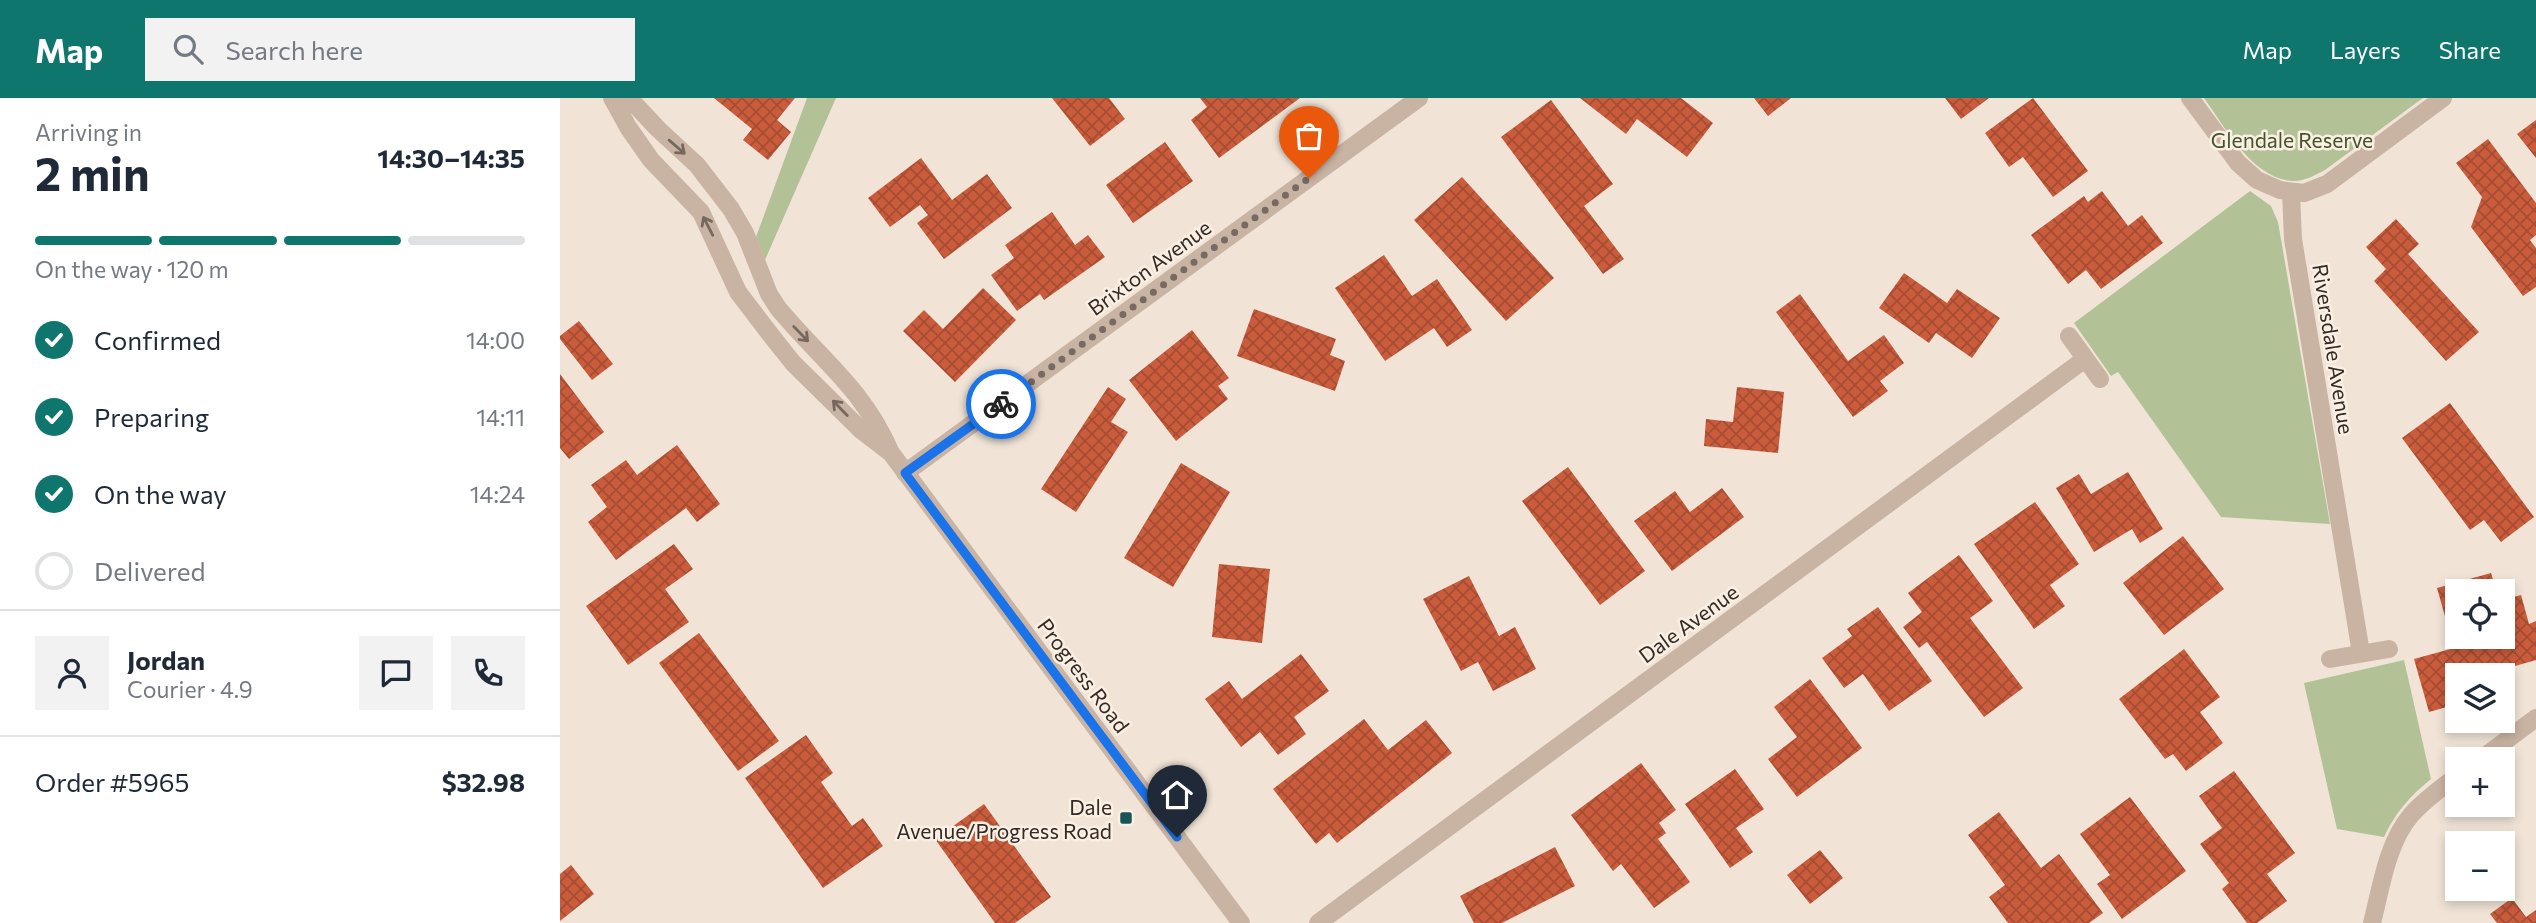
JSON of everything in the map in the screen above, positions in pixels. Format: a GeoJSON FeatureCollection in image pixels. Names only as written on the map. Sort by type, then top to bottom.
{"type":"FeatureCollection","features":[{"type":"Feature","properties":{"kind":"street","name":"Progress Road"},"geometry":{"type":"LineString","coordinates":[[612,98],[651,160],[701,212],[735,285],[769,334],[793,363],[861,430],[891,453]]}},
{"type":"Feature","properties":{"kind":"street","name":"Progress Road"},"geometry":{"type":"LineString","coordinates":[[629,98],[664,136],[697,165],[731,209],[747,237],[769,294],[795,328],[846,379],[860,397],[905,473],[1241,923]]}},
{"type":"Feature","properties":{"kind":"street","name":"Brixton Avenue"},"geometry":{"type":"LineString","coordinates":[[905,473],[1419,98]]}},
{"type":"Feature","properties":{"kind":"street"},"geometry":{"type":"LineString","coordinates":[[2190,98],[2247,172],[2266,185],[2291,193],[2304,193],[2327,184],[2443,98]]}},
{"type":"Feature","properties":{"kind":"street","name":"Riversdale Avenue"},"geometry":{"type":"LineString","coordinates":[[2291,193],[2293,239],[2361,653]]}},
{"type":"Feature","properties":{"kind":"street"},"geometry":{"type":"LineString","coordinates":[[2068,336],[2099,379]]}},
{"type":"Feature","properties":{"kind":"street","name":"Dale Avenue"},"geometry":{"type":"LineString","coordinates":[[1318,923],[2085,359]]}},
{"type":"Feature","properties":{"kind":"street"},"geometry":{"type":"LineString","coordinates":[[2330,659],[2389,649]]}},
{"type":"Feature","properties":{"kind":"street"},"geometry":{"type":"LineString","coordinates":[[2497,747],[2536,718]]}},
{"type":"Feature","properties":{"kind":"street"},"geometry":{"type":"LineString","coordinates":[[2372,923],[2393,846],[2406,822],[2423,803],[2445,786]]}},
{"type":"Feature","properties":{"kind":"green space"},"geometry":{"type":"Polygon","coordinates":[[[807,98],[836,98],[765,260],[756,237],[807,98]]]}},
{"type":"Feature","properties":{"kind":"green space","name":"Glendale Reserve"},"geometry":{"type":"Polygon","coordinates":[[[2204,98],[2423,98],[2325,170],[2306,179],[2294,181],[2266,172],[2253,162],[2231,137],[2204,98]]]}},
{"type":"Feature","properties":{"kind":"green space"},"geometry":{"type":"Polygon","coordinates":[[[2250,191],[2271,206],[2278,222],[2330,524],[2221,517],[2118,372],[2111,376],[2074,323],[2250,191]]]}},
{"type":"Feature","properties":{"kind":"green space"},"geometry":{"type":"Polygon","coordinates":[[[2404,660],[2431,779],[2404,805],[2384,837],[2337,829],[2304,683],[2404,660]]]}},
{"type":"Feature","properties":{"kind":"building"},"geometry":{"type":"Polygon","coordinates":[[[714,98],[795,98],[777,120],[791,132],[768,160],[743,140],[752,129],[714,98]]]}},
{"type":"Feature","properties":{"kind":"building"},"geometry":{"type":"Polygon","coordinates":[[[1052,98],[1109,98],[1125,119],[1090,146],[1052,98]]]}},
{"type":"Feature","properties":{"kind":"building"},"geometry":{"type":"Polygon","coordinates":[[[1200,98],[1300,98],[1219,158],[1191,120],[1207,107],[1200,98]]]}},
{"type":"Feature","properties":{"kind":"building"},"geometry":{"type":"Polygon","coordinates":[[[1580,98],[1681,98],[1713,123],[1687,157],[1637,119],[1626,134],[1580,98]]]}},
{"type":"Feature","properties":{"kind":"building"},"geometry":{"type":"Polygon","coordinates":[[[1754,98],[1791,98],[1768,116],[1754,98]]]}},
{"type":"Feature","properties":{"kind":"building"},"geometry":{"type":"Polygon","coordinates":[[[1945,98],[1989,98],[1961,119],[1945,98]]]}},
{"type":"Feature","properties":{"kind":"building"},"geometry":{"type":"Polygon","coordinates":[[[2033,98],[2088,171],[2053,197],[2023,157],[2009,167],[1985,133],[2033,98]]]}},
{"type":"Feature","properties":{"kind":"building"},"geometry":{"type":"Polygon","coordinates":[[[1551,100],[1613,184],[1584,206],[1624,259],[1603,274],[1501,137],[1551,100]]]}},
{"type":"Feature","properties":{"kind":"building"},"geometry":{"type":"Polygon","coordinates":[[[2536,120],[2536,158],[2517,134],[2536,120]]]}},
{"type":"Feature","properties":{"kind":"building"},"geometry":{"type":"Polygon","coordinates":[[[2488,139],[2536,203],[2536,235],[2530,240],[2536,248],[2536,287],[2523,296],[2471,227],[2482,197],[2456,163],[2488,139]]]}},
{"type":"Feature","properties":{"kind":"building"},"geometry":{"type":"Polygon","coordinates":[[[1165,142],[1193,181],[1133,223],[1106,185],[1165,142]]]}},
{"type":"Feature","properties":{"kind":"building"},"geometry":{"type":"Polygon","coordinates":[[[921,158],[952,200],[987,174],[1012,208],[944,259],[917,223],[928,215],[920,205],[890,227],[868,198],[921,158]]]}},
{"type":"Feature","properties":{"kind":"building"},"geometry":{"type":"Polygon","coordinates":[[[1462,177],[1554,278],[1506,321],[1414,220],[1462,177]]]}},
{"type":"Feature","properties":{"kind":"building"},"geometry":{"type":"Polygon","coordinates":[[[2102,191],[2128,226],[2142,215],[2163,243],[2101,289],[2086,270],[2068,284],[2031,235],[2084,196],[2088,202],[2102,191]]]}},
{"type":"Feature","properties":{"kind":"building"},"geometry":{"type":"Polygon","coordinates":[[[1052,212],[1075,245],[1088,235],[1105,257],[1044,300],[1040,294],[1017,311],[991,275],[1014,258],[1005,245],[1052,212]]]}},
{"type":"Feature","properties":{"kind":"building"},"geometry":{"type":"Polygon","coordinates":[[[2396,219],[2419,244],[2408,254],[2479,332],[2446,361],[2374,281],[2386,269],[2366,247],[2396,219]]]}},
{"type":"Feature","properties":{"kind":"building"},"geometry":{"type":"Polygon","coordinates":[[[1384,255],[1412,296],[1437,279],[1472,330],[1447,347],[1434,328],[1385,361],[1335,288],[1384,255]]]}},
{"type":"Feature","properties":{"kind":"building"},"geometry":{"type":"Polygon","coordinates":[[[1904,273],[1947,303],[1957,289],[2000,318],[1972,358],[1936,333],[1929,343],[1879,308],[1904,273]]]}},
{"type":"Feature","properties":{"kind":"building"},"geometry":{"type":"Polygon","coordinates":[[[983,288],[1016,320],[955,382],[903,331],[924,310],[943,329],[983,288]]]}},
{"type":"Feature","properties":{"kind":"building"},"geometry":{"type":"Polygon","coordinates":[[[1800,294],[1848,361],[1884,335],[1904,363],[1880,381],[1888,391],[1853,417],[1776,312],[1800,294]]]}},
{"type":"Feature","properties":{"kind":"building"},"geometry":{"type":"Polygon","coordinates":[[[1254,309],[1336,339],[1330,355],[1345,361],[1335,391],[1237,356],[1254,309]]]}},
{"type":"Feature","properties":{"kind":"building"},"geometry":{"type":"Polygon","coordinates":[[[579,321],[613,364],[592,380],[560,339],[560,336],[579,321]]]}},
{"type":"Feature","properties":{"kind":"building"},"geometry":{"type":"Polygon","coordinates":[[[1192,330],[1229,378],[1218,386],[1228,399],[1176,441],[1129,380],[1192,330]]]}},
{"type":"Feature","properties":{"kind":"building"},"geometry":{"type":"Polygon","coordinates":[[[560,374],[604,432],[569,459],[560,448],[560,374]]]}},
{"type":"Feature","properties":{"kind":"building"},"geometry":{"type":"Polygon","coordinates":[[[1108,387],[1126,399],[1111,422],[1128,432],[1076,512],[1041,489],[1108,387]]]}},
{"type":"Feature","properties":{"kind":"building"},"geometry":{"type":"Polygon","coordinates":[[[1737,387],[1784,392],[1778,453],[1704,446],[1706,419],[1733,422],[1737,387]]]}},
{"type":"Feature","properties":{"kind":"building"},"geometry":{"type":"Polygon","coordinates":[[[2450,403],[2534,517],[2501,542],[2484,520],[2470,530],[2402,438],[2450,403]]]}},
{"type":"Feature","properties":{"kind":"building"},"geometry":{"type":"Polygon","coordinates":[[[677,445],[720,504],[697,522],[686,508],[616,560],[588,522],[607,507],[591,485],[626,460],[637,475],[677,445]]]}},
{"type":"Feature","properties":{"kind":"building"},"geometry":{"type":"Polygon","coordinates":[[[1181,463],[1230,492],[1173,587],[1124,558],[1181,463]]]}},
{"type":"Feature","properties":{"kind":"building"},"geometry":{"type":"Polygon","coordinates":[[[1568,467],[1645,571],[1600,605],[1522,501],[1568,467]]]}},
{"type":"Feature","properties":{"kind":"building"},"geometry":{"type":"Polygon","coordinates":[[[2128,472],[2163,529],[2140,543],[2132,529],[2094,552],[2056,488],[2079,474],[2091,494],[2128,472]]]}},
{"type":"Feature","properties":{"kind":"building"},"geometry":{"type":"Polygon","coordinates":[[[1722,488],[1744,517],[1672,571],[1634,521],[1675,491],[1690,512],[1722,488]]]}},
{"type":"Feature","properties":{"kind":"building"},"geometry":{"type":"Polygon","coordinates":[[[2035,502],[2079,564],[2050,585],[2065,606],[2034,629],[1974,544],[2035,502]]]}},
{"type":"Feature","properties":{"kind":"building"},"geometry":{"type":"Polygon","coordinates":[[[2183,536],[2224,589],[2164,635],[2123,583],[2183,536]]]}},
{"type":"Feature","properties":{"kind":"building"},"geometry":{"type":"Polygon","coordinates":[[[674,544],[693,569],[665,589],[689,622],[628,665],[586,606],[674,544]]]}},
{"type":"Feature","properties":{"kind":"building"},"geometry":{"type":"Polygon","coordinates":[[[1959,555],[1993,601],[1970,618],[2023,688],[1984,717],[1927,642],[1919,648],[1903,627],[1922,612],[1908,593],[1959,555]]]}},
{"type":"Feature","properties":{"kind":"building"},"geometry":{"type":"Polygon","coordinates":[[[1219,564],[1270,569],[1262,643],[1212,637],[1219,564]]]}},
{"type":"Feature","properties":{"kind":"building"},"geometry":{"type":"Polygon","coordinates":[[[2491,573],[2493,579],[2469,579],[2491,573]]]}},
{"type":"Feature","properties":{"kind":"building"},"geometry":{"type":"Polygon","coordinates":[[[1469,576],[1499,636],[1515,627],[1536,669],[1493,691],[1478,662],[1461,671],[1423,599],[1469,576]]]}},
{"type":"Feature","properties":{"kind":"building"},"geometry":{"type":"Polygon","coordinates":[[[2445,586],[2445,616],[2437,588],[2445,586]]]}},
{"type":"Feature","properties":{"kind":"building"},"geometry":{"type":"Polygon","coordinates":[[[2521,595],[2529,624],[2536,621],[2536,660],[2515,666],[2515,663],[2445,663],[2445,707],[2429,712],[2414,659],[2450,649],[2515,649],[2515,597],[2521,595]]]}},
{"type":"Feature","properties":{"kind":"building"},"geometry":{"type":"Polygon","coordinates":[[[1878,607],[1932,681],[1889,711],[1863,674],[1844,688],[1822,658],[1852,636],[1847,629],[1878,607]]]}},
{"type":"Feature","properties":{"kind":"building"},"geometry":{"type":"Polygon","coordinates":[[[699,633],[779,741],[738,771],[659,663],[699,633]]]}},
{"type":"Feature","properties":{"kind":"building"},"geometry":{"type":"Polygon","coordinates":[[[2184,649],[2220,697],[2200,712],[2223,743],[2186,771],[2173,754],[2165,759],[2119,699],[2184,649]]]}},
{"type":"Feature","properties":{"kind":"building"},"geometry":{"type":"Polygon","coordinates":[[[1301,654],[1329,691],[1294,717],[1306,734],[1278,755],[1260,732],[1241,747],[1205,699],[1229,681],[1242,699],[1301,654]]]}},
{"type":"Feature","properties":{"kind":"building"},"geometry":{"type":"Polygon","coordinates":[[[1810,679],[1862,748],[1797,797],[1768,759],[1797,737],[1774,707],[1810,679]]]}},
{"type":"Feature","properties":{"kind":"building"},"geometry":{"type":"Polygon","coordinates":[[[1364,719],[1388,750],[1426,720],[1452,753],[1337,843],[1329,833],[1316,844],[1273,789],[1364,719]]]}},
{"type":"Feature","properties":{"kind":"building"},"geometry":{"type":"Polygon","coordinates":[[[806,735],[833,773],[821,782],[852,826],[863,818],[883,846],[823,888],[745,778],[806,735]]]}},
{"type":"Feature","properties":{"kind":"building"},"geometry":{"type":"Polygon","coordinates":[[[1641,763],[1676,810],[1659,823],[1666,833],[1658,839],[1690,882],[1654,908],[1621,864],[1613,871],[1571,815],[1641,763]]]}},
{"type":"Feature","properties":{"kind":"building"},"geometry":{"type":"Polygon","coordinates":[[[1735,769],[1764,809],[1736,828],[1753,852],[1730,868],[1685,804],[1735,769]]]}},
{"type":"Feature","properties":{"kind":"building"},"geometry":{"type":"Polygon","coordinates":[[[2234,771],[2295,853],[2267,874],[2287,901],[2257,923],[2247,923],[2222,889],[2229,883],[2200,844],[2222,828],[2199,796],[2234,771]]]}},
{"type":"Feature","properties":{"kind":"building"},"geometry":{"type":"Polygon","coordinates":[[[2130,797],[2186,871],[2122,919],[2097,884],[2110,875],[2080,834],[2130,797]]]}},
{"type":"Feature","properties":{"kind":"building"},"geometry":{"type":"Polygon","coordinates":[[[984,804],[1051,897],[1015,923],[995,923],[935,839],[984,804]]]}},
{"type":"Feature","properties":{"kind":"building"},"geometry":{"type":"Polygon","coordinates":[[[1999,812],[2041,868],[2059,854],[2103,913],[2089,923],[2008,923],[1989,897],[2005,885],[1968,835],[1999,812]]]}},
{"type":"Feature","properties":{"kind":"building"},"geometry":{"type":"Polygon","coordinates":[[[1555,847],[1575,886],[1502,923],[1474,923],[1460,896],[1555,847]]]}},
{"type":"Feature","properties":{"kind":"building"},"geometry":{"type":"Polygon","coordinates":[[[1820,850],[1843,878],[1810,904],[1787,875],[1820,850]]]}},
{"type":"Feature","properties":{"kind":"building"},"geometry":{"type":"Polygon","coordinates":[[[571,865],[594,894],[560,921],[560,874],[571,865]]]}},
{"type":"Feature","properties":{"kind":"building"},"geometry":{"type":"Polygon","coordinates":[[[2508,901],[2514,901],[2526,917],[2536,910],[2536,923],[2497,923],[2490,914],[2508,901]]]}},
{"type":"Feature","properties":{"kind":"way so far"},"geometry":{"type":"LineString","coordinates":[[1001,404],[1309,178]]}},
{"type":"Feature","properties":{"kind":"place","name":"Dale Avenue/Progress Road"},"geometry":{"type":"Point","coordinates":[1126,818]}},
{"type":"Feature","properties":{"kind":"route"},"geometry":{"type":"LineString","coordinates":[[1001,404],[905,473],[1177,837]]}}]}
